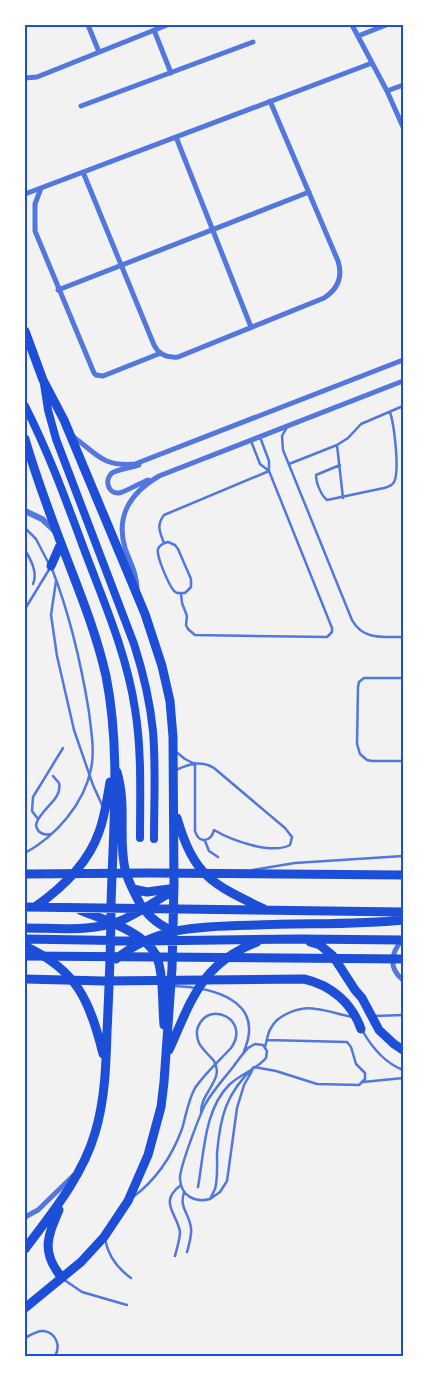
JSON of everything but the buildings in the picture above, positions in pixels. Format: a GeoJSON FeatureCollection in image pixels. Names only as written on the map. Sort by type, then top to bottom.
{"type":"FeatureCollection","features":[{"type":"Feature","properties":{"kind":"main road"},"geometry":{"type":"LineString","coordinates":[[25,331],[43,380],[48,410],[56,439],[141,665],[148,694],[153,731],[154,839]]}},
{"type":"Feature","properties":{"kind":"main road"},"geometry":{"type":"LineString","coordinates":[[25,1308],[81,1262],[104,1237],[128,1201],[139,1179],[155,1131],[162,1099],[174,909],[174,749],[170,701],[164,674],[152,631],[55,399],[43,380]]}},
{"type":"Feature","properties":{"kind":"main road"},"geometry":{"type":"LineString","coordinates":[[25,406],[55,473],[114,628],[127,668],[140,753],[140,838]]}},
{"type":"Feature","properties":{"kind":"main road"},"geometry":{"type":"LineString","coordinates":[[25,439],[59,538],[88,614],[101,656],[112,713],[114,760],[112,924],[104,1091],[95,1134],[52,1226],[48,1243],[49,1257],[62,1278]]}},
{"type":"Feature","properties":{"kind":"main road"},"geometry":{"type":"LineString","coordinates":[[51,566],[59,538]]}},
{"type":"Feature","properties":{"kind":"main road"},"geometry":{"type":"LineString","coordinates":[[35,907],[58,889],[79,867],[95,842],[104,811],[114,760]]}},
{"type":"Feature","properties":{"kind":"main road"},"geometry":{"type":"LineString","coordinates":[[114,760],[123,799],[124,859],[128,878],[143,909],[173,936],[211,941],[300,939],[402,940]]}},
{"type":"Feature","properties":{"kind":"main road"},"geometry":{"type":"LineString","coordinates":[[174,807],[185,844],[202,871],[226,891],[266,910]]}},
{"type":"Feature","properties":{"kind":"main road"},"geometry":{"type":"LineString","coordinates":[[25,874],[403,875]]}},
{"type":"Feature","properties":{"kind":"main road"},"geometry":{"type":"LineString","coordinates":[[133,889],[157,892],[174,888]]}},
{"type":"Feature","properties":{"kind":"main road"},"geometry":{"type":"LineString","coordinates":[[25,928],[75,928],[112,924],[143,909],[174,888]]}},
{"type":"Feature","properties":{"kind":"main road"},"geometry":{"type":"LineString","coordinates":[[25,907],[403,912]]}},
{"type":"Feature","properties":{"kind":"main road"},"geometry":{"type":"LineString","coordinates":[[75,908],[133,934],[152,950],[159,967],[166,1057]]}},
{"type":"Feature","properties":{"kind":"main road"},"geometry":{"type":"LineString","coordinates":[[75,908],[86,918],[84,924],[75,928]]}},
{"type":"Feature","properties":{"kind":"main road"},"geometry":{"type":"LineString","coordinates":[[25,939],[143,941],[173,936],[201,926],[403,920]]}},
{"type":"Feature","properties":{"kind":"main road"},"geometry":{"type":"LineString","coordinates":[[201,926],[197,930],[198,934],[211,941]]}},
{"type":"Feature","properties":{"kind":"main road"},"geometry":{"type":"LineString","coordinates":[[300,939],[320,945],[333,956],[386,1037],[403,1050]]}},
{"type":"Feature","properties":{"kind":"main road"},"geometry":{"type":"LineString","coordinates":[[166,1057],[193,997],[208,975],[237,950],[263,940]]}},
{"type":"Feature","properties":{"kind":"main road"},"geometry":{"type":"LineString","coordinates":[[111,966],[126,951],[143,941]]}},
{"type":"Feature","properties":{"kind":"main road"},"geometry":{"type":"LineString","coordinates":[[25,946],[50,959],[72,979],[80,990],[93,1014],[106,1064]]}},
{"type":"Feature","properties":{"kind":"main road"},"geometry":{"type":"LineString","coordinates":[[25,956],[403,959]]}},
{"type":"Feature","properties":{"kind":"main road"},"geometry":{"type":"LineString","coordinates":[[111,966],[134,959],[148,961],[159,967]]}},
{"type":"Feature","properties":{"kind":"main road"},"geometry":{"type":"LineString","coordinates":[[25,979],[81,981],[304,979],[324,985],[345,1002],[358,1018],[361,1029]]}},
{"type":"Feature","properties":{"kind":"main road"},"geometry":{"type":"LineString","coordinates":[[25,1249],[65,1196]]}},
{"type":"Feature","properties":{"kind":"street"},"geometry":{"type":"LineString","coordinates":[[88,25],[99,52]]}},
{"type":"Feature","properties":{"kind":"street"},"geometry":{"type":"LineString","coordinates":[[25,78],[37,77],[167,25]]}},
{"type":"Feature","properties":{"kind":"street"},"geometry":{"type":"LineString","coordinates":[[352,25],[387,91],[403,127]]}},
{"type":"Feature","properties":{"kind":"street"},"geometry":{"type":"LineString","coordinates":[[358,36],[386,25]]}},
{"type":"Feature","properties":{"kind":"street"},"geometry":{"type":"LineString","coordinates":[[154,30],[171,73]]}},
{"type":"Feature","properties":{"kind":"street"},"geometry":{"type":"LineString","coordinates":[[81,106],[253,42]]}},
{"type":"Feature","properties":{"kind":"street"},"geometry":{"type":"LineString","coordinates":[[25,194],[372,63]]}},
{"type":"Feature","properties":{"kind":"street"},"geometry":{"type":"LineString","coordinates":[[387,91],[403,84]]}},
{"type":"Feature","properties":{"kind":"street"},"geometry":{"type":"LineString","coordinates":[[41,188],[35,204],[35,231],[58,290],[96,376],[103,376],[161,354],[178,357],[324,298],[337,286],[340,278],[338,261],[270,101]]}},
{"type":"Feature","properties":{"kind":"street"},"geometry":{"type":"LineString","coordinates":[[176,137],[252,327]]}},
{"type":"Feature","properties":{"kind":"street"},"geometry":{"type":"LineString","coordinates":[[84,172],[154,345],[161,354]]}},
{"type":"Feature","properties":{"kind":"street"},"geometry":{"type":"LineString","coordinates":[[58,290],[309,192]]}},
{"type":"Feature","properties":{"kind":"street"},"geometry":{"type":"LineString","coordinates":[[71,436],[96,456],[115,464],[136,464],[403,360]]}},
{"type":"Feature","properties":{"kind":"street"},"geometry":{"type":"LineString","coordinates":[[153,458],[131,469],[111,474],[108,479],[110,490],[115,493],[121,493],[139,483],[403,381]]}},
{"type":"Feature","properties":{"kind":"street"},"geometry":{"type":"LineString","coordinates":[[137,595],[136,577],[123,537],[125,514],[136,494],[144,486],[160,476]]}},
{"type":"Feature","properties":{"kind":"street"},"geometry":{"type":"LineString","coordinates":[[25,511],[42,518],[59,538]]}},
{"type":"Feature","properties":{"kind":"street"},"geometry":{"type":"LineString","coordinates":[[402,940],[396,947],[392,959],[395,971],[403,980]]}},
{"type":"Feature","properties":{"kind":"street"},"geometry":{"type":"LineString","coordinates":[[25,1217],[38,1210],[47,1202],[81,1167]]}},
{"type":"Feature","properties":{"kind":"lane"},"geometry":{"type":"LineString","coordinates":[[289,464],[337,445],[348,438],[361,424],[403,406]]}},
{"type":"Feature","properties":{"kind":"lane"},"geometry":{"type":"LineString","coordinates":[[340,465],[318,473],[316,478],[325,500],[343,498],[384,488],[394,481],[396,476],[395,430],[390,412]]}},
{"type":"Feature","properties":{"kind":"lane"},"geometry":{"type":"LineString","coordinates":[[287,427],[282,440],[283,450],[355,626],[372,637],[403,637]]}},
{"type":"Feature","properties":{"kind":"lane"},"geometry":{"type":"LineString","coordinates":[[181,594],[187,616],[186,625],[191,633],[195,635],[327,637],[332,634],[332,628],[269,471],[269,461],[260,437]]}},
{"type":"Feature","properties":{"kind":"lane"},"geometry":{"type":"LineString","coordinates":[[250,441],[260,464],[269,471]]}},
{"type":"Feature","properties":{"kind":"lane"},"geometry":{"type":"LineString","coordinates":[[337,445],[343,498]]}},
{"type":"Feature","properties":{"kind":"lane"},"geometry":{"type":"LineString","coordinates":[[164,543],[159,528],[164,515],[269,471]]}},
{"type":"Feature","properties":{"kind":"lane"},"geometry":{"type":"LineString","coordinates":[[25,528],[36,539],[51,566],[68,615],[84,681],[93,748],[93,762],[90,775],[74,808],[52,833],[36,847],[25,852]]}},
{"type":"Feature","properties":{"kind":"lane"},"geometry":{"type":"LineString","coordinates":[[168,542],[176,545],[191,579],[189,591],[181,594],[177,594],[171,588],[158,557],[158,549],[164,543],[168,542]]}},
{"type":"Feature","properties":{"kind":"lane"},"geometry":{"type":"LineString","coordinates":[[25,550],[35,571],[33,584]]}},
{"type":"Feature","properties":{"kind":"lane"},"geometry":{"type":"LineString","coordinates":[[25,609],[51,566]]}},
{"type":"Feature","properties":{"kind":"lane"},"geometry":{"type":"LineString","coordinates":[[56,580],[51,615],[54,641],[70,714],[104,811]]}},
{"type":"Feature","properties":{"kind":"lane"},"geometry":{"type":"LineString","coordinates":[[403,678],[364,678],[359,682],[358,687],[358,750],[360,754],[367,760],[403,761]]}},
{"type":"Feature","properties":{"kind":"lane"},"geometry":{"type":"LineString","coordinates":[[38,819],[32,806],[33,797],[64,748]]}},
{"type":"Feature","properties":{"kind":"lane"},"geometry":{"type":"LineString","coordinates":[[174,749],[185,759],[214,768],[282,825],[290,834],[292,840],[290,845],[284,848],[252,846],[214,830],[213,836],[205,840],[196,836],[195,763]]}},
{"type":"Feature","properties":{"kind":"lane"},"geometry":{"type":"LineString","coordinates":[[174,772],[195,763]]}},
{"type":"Feature","properties":{"kind":"lane"},"geometry":{"type":"LineString","coordinates":[[52,776],[59,783],[59,792],[38,819],[36,825],[38,830],[44,834],[52,833]]}},
{"type":"Feature","properties":{"kind":"lane"},"geometry":{"type":"LineString","coordinates":[[205,840],[209,851],[218,857]]}},
{"type":"Feature","properties":{"kind":"lane"},"geometry":{"type":"LineString","coordinates":[[238,874],[288,864],[403,856]]}},
{"type":"Feature","properties":{"kind":"lane"},"geometry":{"type":"LineString","coordinates":[[140,981],[154,985],[206,989],[233,1000],[243,1010],[249,1023],[249,1037],[242,1054]]}},
{"type":"Feature","properties":{"kind":"lane"},"geometry":{"type":"LineString","coordinates":[[210,1199],[216,1184],[220,1128],[226,1104],[236,1085],[266,1058],[267,1051],[265,1047],[269,1032],[274,1023],[287,1014],[301,1009],[317,1009],[358,1018],[403,1015]]}},
{"type":"Feature","properties":{"kind":"lane"},"geometry":{"type":"LineString","coordinates":[[128,1201],[146,1187],[161,1169],[178,1139],[195,1088],[235,1043],[237,1037],[234,1024],[230,1019],[221,1014],[206,1017],[197,1030],[198,1041],[216,1064],[217,1074],[202,1100],[202,1113]]}},
{"type":"Feature","properties":{"kind":"lane"},"geometry":{"type":"LineString","coordinates":[[361,1029],[378,1051],[403,1070]]}},
{"type":"Feature","properties":{"kind":"lane"},"geometry":{"type":"LineString","coordinates":[[267,1040],[347,1042],[352,1047],[356,1064],[364,1073],[363,1082]]}},
{"type":"Feature","properties":{"kind":"lane"},"geometry":{"type":"LineString","coordinates":[[254,1068],[246,1079],[238,1102],[228,1181],[220,1192],[210,1199],[196,1201],[184,1192],[181,1185],[181,1173],[202,1113],[213,1092],[242,1054],[255,1044],[265,1047]]}},
{"type":"Feature","properties":{"kind":"lane"},"geometry":{"type":"LineString","coordinates":[[198,1187],[206,1138],[214,1109],[220,1096],[236,1079],[254,1068],[276,1071],[317,1084],[359,1085],[363,1082],[403,1078]]}},
{"type":"Feature","properties":{"kind":"lane"},"geometry":{"type":"LineString","coordinates":[[175,1256],[180,1235],[170,1204],[172,1195],[181,1185]]}},
{"type":"Feature","properties":{"kind":"lane"},"geometry":{"type":"LineString","coordinates":[[184,1192],[183,1209],[192,1231],[187,1252]]}},
{"type":"Feature","properties":{"kind":"lane"},"geometry":{"type":"LineString","coordinates":[[104,1237],[112,1259],[131,1278]]}},
{"type":"Feature","properties":{"kind":"lane"},"geometry":{"type":"LineString","coordinates":[[62,1278],[82,1292],[127,1304]]}},
{"type":"Feature","properties":{"kind":"lane"},"geometry":{"type":"LineString","coordinates":[[25,1338],[37,1331],[51,1334],[56,1339],[58,1346],[55,1356]]}}]}
